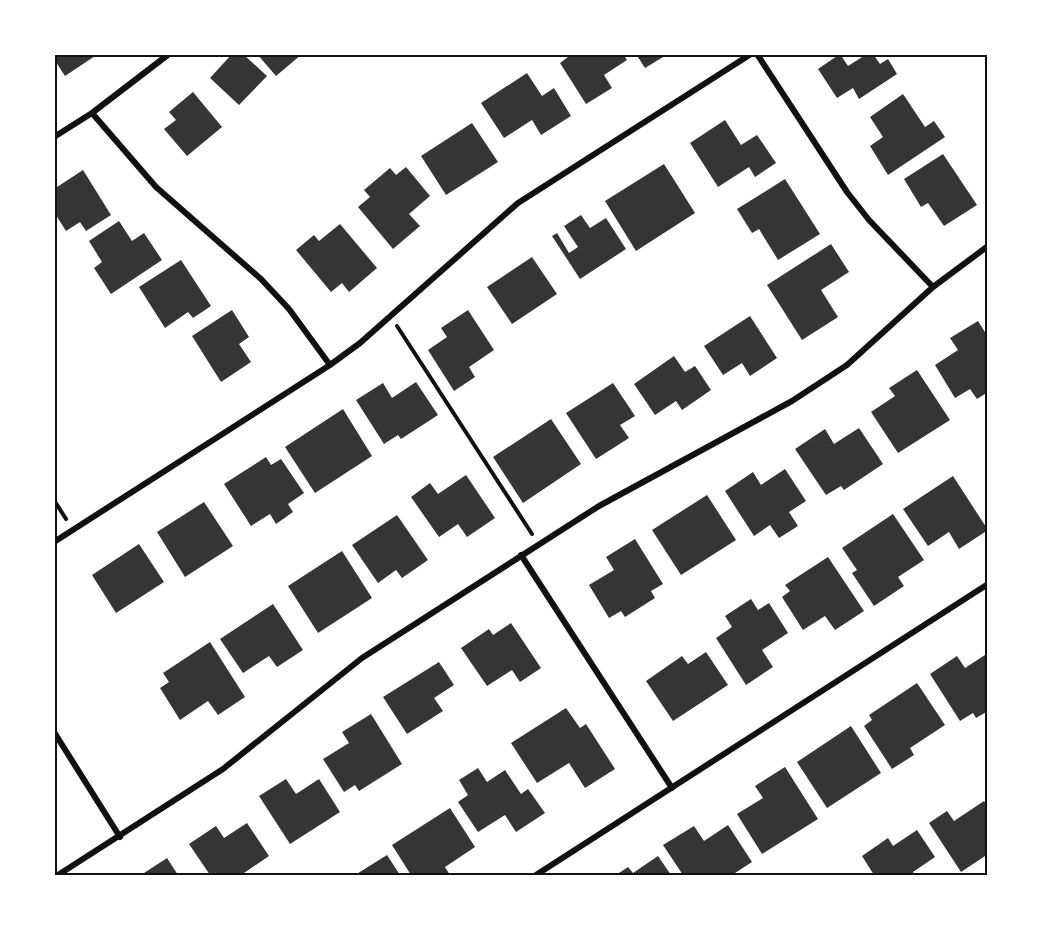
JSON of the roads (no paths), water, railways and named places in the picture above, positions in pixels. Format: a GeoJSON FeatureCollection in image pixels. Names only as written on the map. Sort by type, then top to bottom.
{"type":"FeatureCollection","features":[{"type":"Feature","properties":{"kind":"street"},"geometry":{"type":"LineString","coordinates":[[54,137],[92,113],[169,54]]}},
{"type":"Feature","properties":{"kind":"street"},"geometry":{"type":"LineString","coordinates":[[54,542],[330,365],[390,316],[518,203],[752,54]]}},
{"type":"Feature","properties":{"kind":"street"},"geometry":{"type":"LineString","coordinates":[[757,54],[847,192],[868,220],[933,287]]}},
{"type":"Feature","properties":{"kind":"street"},"geometry":{"type":"LineString","coordinates":[[92,113],[156,187],[261,279],[289,309],[330,365]]}},
{"type":"Feature","properties":{"kind":"street"},"geometry":{"type":"LineString","coordinates":[[58,875],[120,837],[245,753],[362,658],[538,544],[599,506],[792,401],[847,365],[933,287],[988,246]]}},
{"type":"Feature","properties":{"kind":"street"},"geometry":{"type":"LineString","coordinates":[[521,555],[672,788]]}},
{"type":"Feature","properties":{"kind":"street"},"geometry":{"type":"LineString","coordinates":[[536,875],[988,584]]}},
{"type":"Feature","properties":{"kind":"street"},"geometry":{"type":"LineString","coordinates":[[54,732],[120,837]]}}]}
